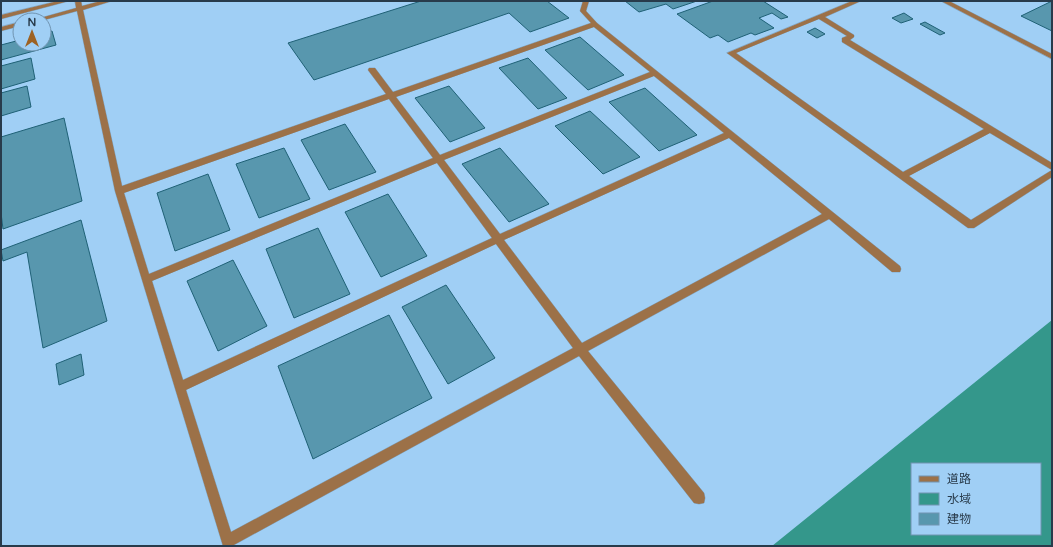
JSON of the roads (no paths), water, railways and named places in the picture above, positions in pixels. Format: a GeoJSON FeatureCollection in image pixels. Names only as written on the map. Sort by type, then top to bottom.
{"type":"FeatureCollection","features":[{"type":"Feature","properties":{"kind":"street"},"geometry":{"type":"LineString","coordinates":[[1,17],[66,1]]}},
{"type":"Feature","properties":{"kind":"street"},"geometry":{"type":"LineString","coordinates":[[52,14],[78,5],[109,1]]}},
{"type":"Feature","properties":{"kind":"street"},"geometry":{"type":"LineString","coordinates":[[586,1],[583,11],[595,24],[896,269]]}},
{"type":"Feature","properties":{"kind":"street"},"geometry":{"type":"LineString","coordinates":[[858,1],[731,53],[971,225],[1052,173]]}},
{"type":"Feature","properties":{"kind":"street"},"geometry":{"type":"LineString","coordinates":[[944,1],[1052,57]]}},
{"type":"Feature","properties":{"kind":"street"},"geometry":{"type":"LineString","coordinates":[[78,5],[120,191],[227,541],[829,215]]}},
{"type":"Feature","properties":{"kind":"street"},"geometry":{"type":"LineString","coordinates":[[820,17],[852,36],[845,40],[1052,167]]}},
{"type":"Feature","properties":{"kind":"street"},"geometry":{"type":"LineString","coordinates":[[120,191],[595,24]]}},
{"type":"Feature","properties":{"kind":"street"},"geometry":{"type":"LineString","coordinates":[[1,29],[12,26]]}},
{"type":"Feature","properties":{"kind":"street"},"geometry":{"type":"LineString","coordinates":[[372,70],[581,350],[699,498]]}},
{"type":"Feature","properties":{"kind":"street"},"geometry":{"type":"LineString","coordinates":[[147,279],[438,159],[655,73]]}},
{"type":"Feature","properties":{"kind":"street"},"geometry":{"type":"LineString","coordinates":[[903,176],[990,129]]}},
{"type":"Feature","properties":{"kind":"street"},"geometry":{"type":"LineString","coordinates":[[180,386],[730,134]]}},
{"type":"Feature","properties":{"kind":"water"},"geometry":{"type":"Polygon","coordinates":[[[1052,320],[1052,546],[772,546],[1052,320]]]}}]}
